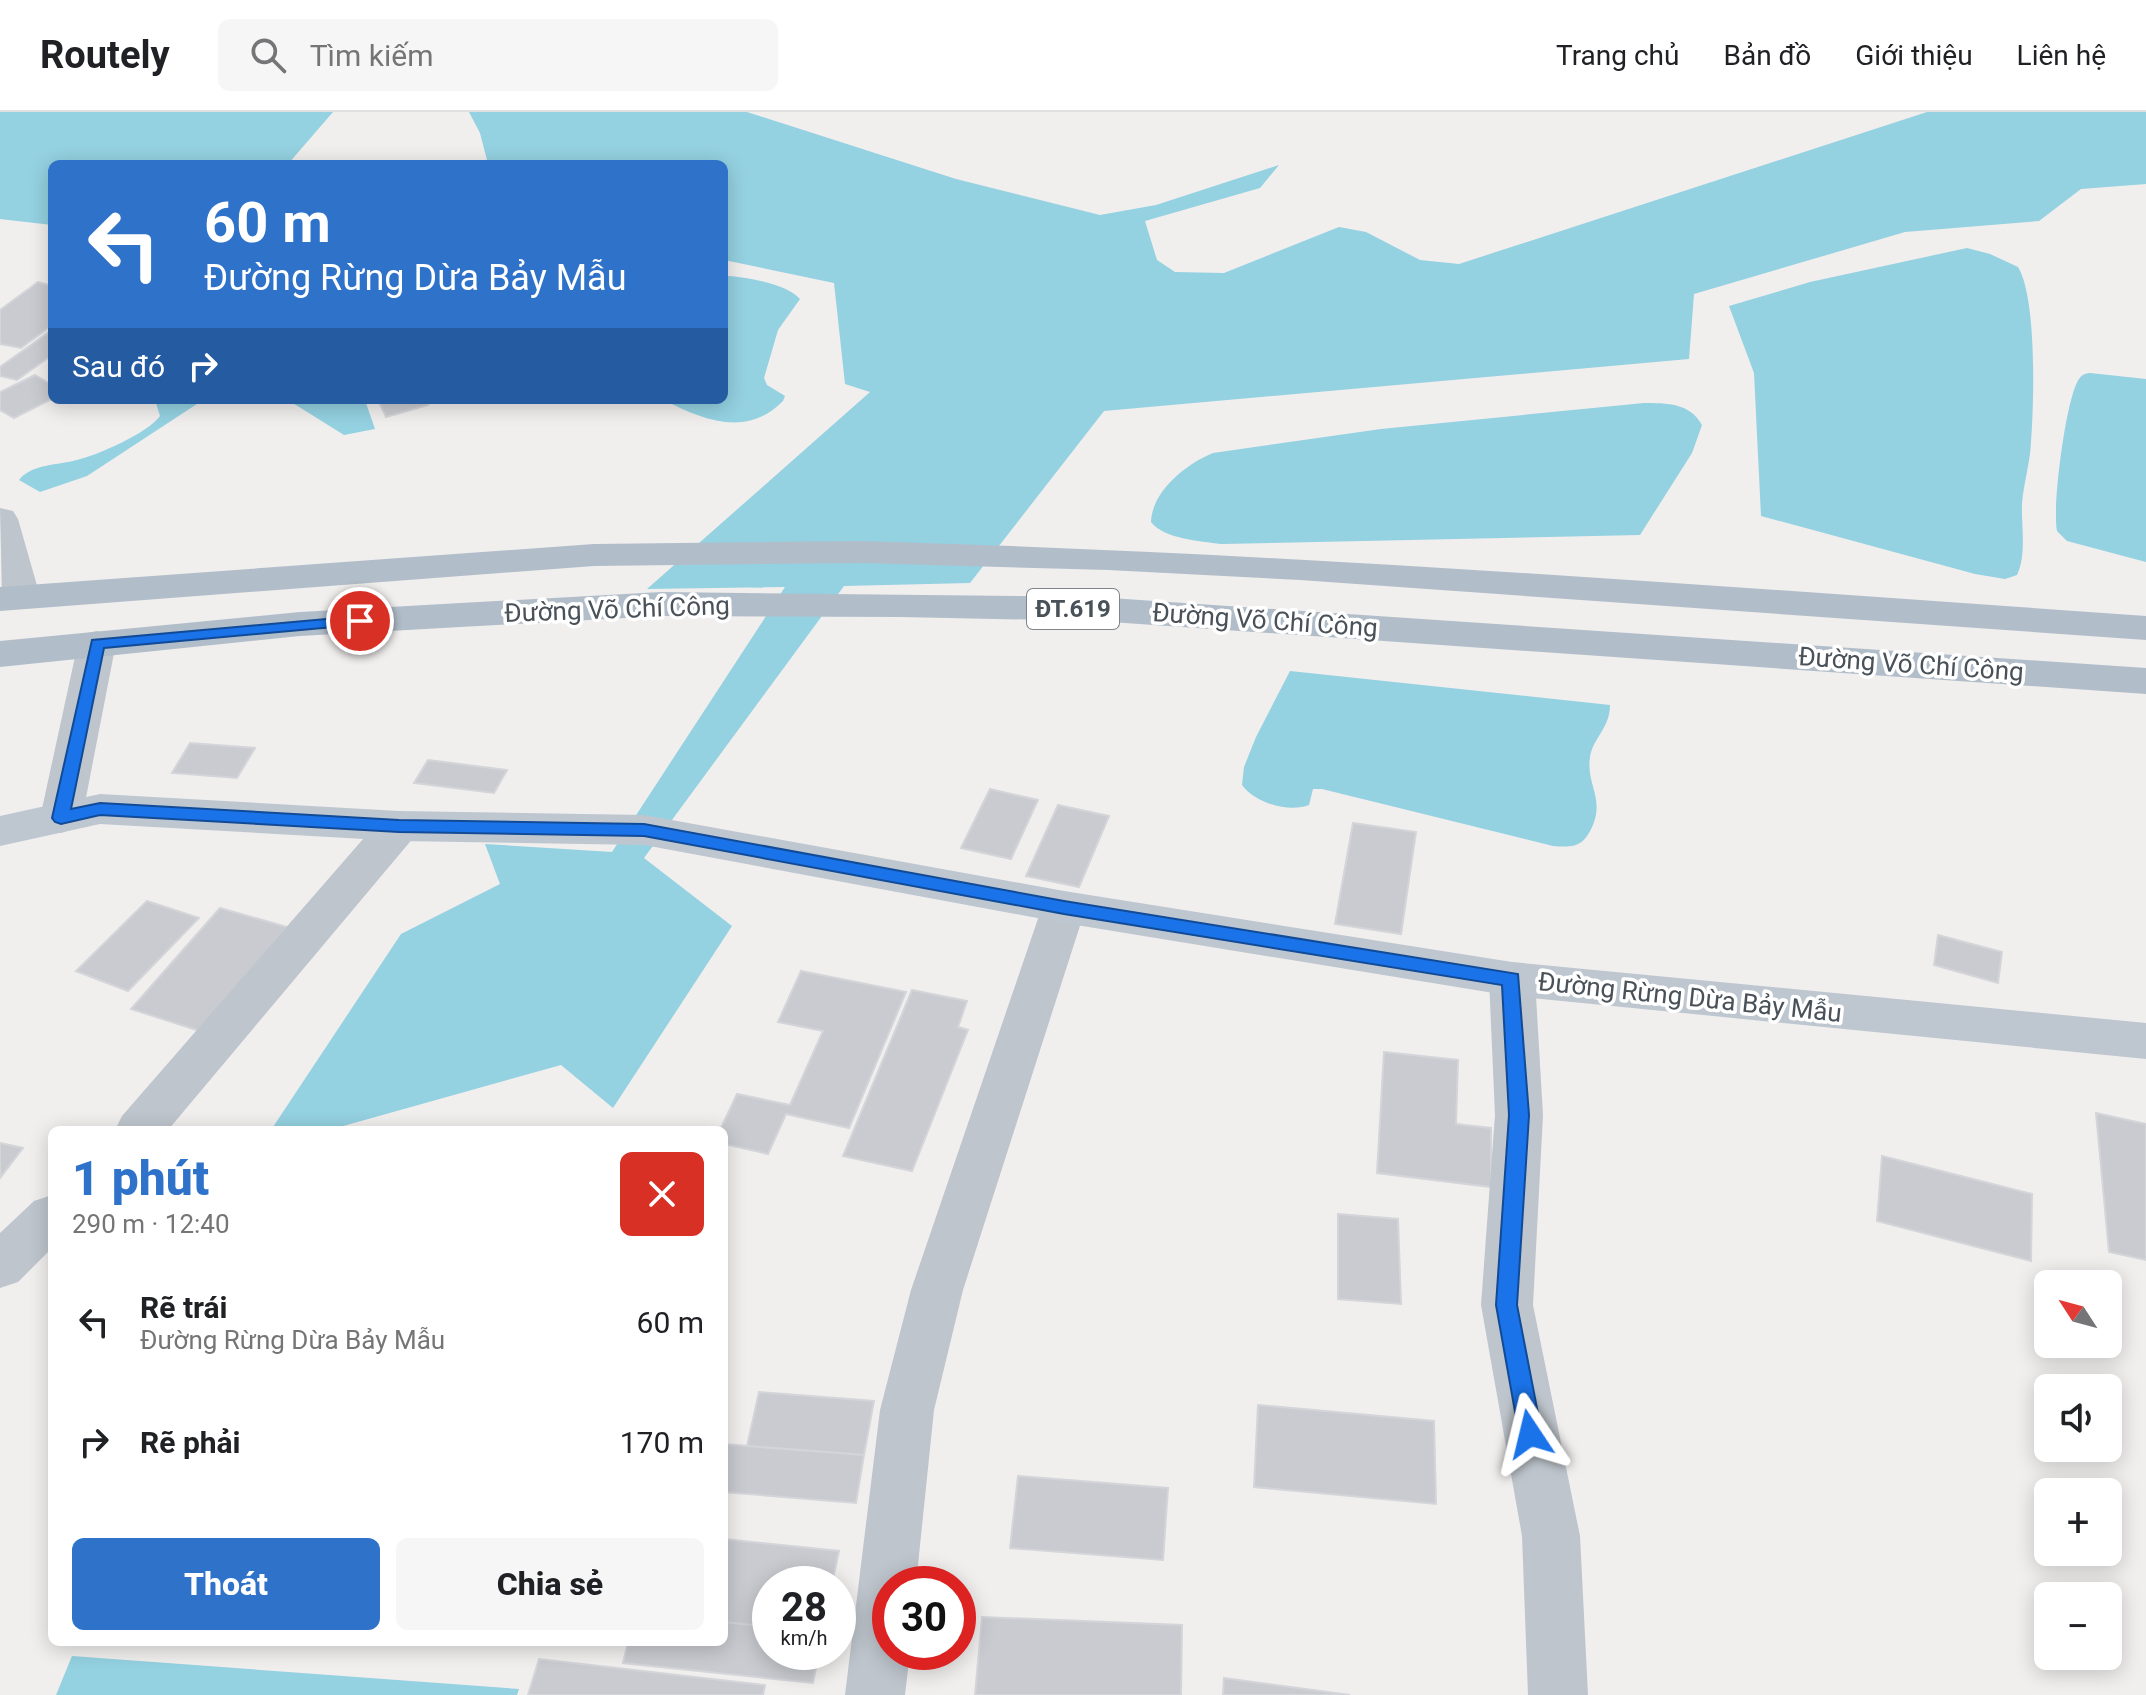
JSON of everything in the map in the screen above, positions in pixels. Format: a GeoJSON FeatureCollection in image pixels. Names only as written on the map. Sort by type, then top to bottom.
{"type":"FeatureCollection","features":[{"type":"Feature","properties":{"kind":"main road","name":"Đường Võ Chí Công"},"geometry":{"type":"LineString","coordinates":[[11,598],[594,555],[861,552],[1108,559],[1300,569],[2146,628]]}},
{"type":"Feature","properties":{"kind":"main road","name":"Đường Võ Chí Công"},"geometry":{"type":"LineString","coordinates":[[0,654],[300,624],[661,604],[900,605],[1096,609],[2146,681]]}},
{"type":"Feature","properties":{"kind":"street"},"geometry":{"type":"LineString","coordinates":[[0,519],[11,598]]}},
{"type":"Feature","properties":{"kind":"street"},"geometry":{"type":"LineString","coordinates":[[61,818],[97,643]]}},
{"type":"Feature","properties":{"kind":"street","name":"Đường Rừng Dừa Bảy Mẫu"},"geometry":{"type":"LineString","coordinates":[[0,831],[100,809],[399,826],[644,830],[1064,907],[1512,979],[2146,1041]]}},
{"type":"Feature","properties":{"kind":"street"},"geometry":{"type":"LineString","coordinates":[[142,1126],[399,826]]}},
{"type":"Feature","properties":{"kind":"street"},"geometry":{"type":"LineString","coordinates":[[875,1695],[907,1410],[937,1290],[1064,907]]}},
{"type":"Feature","properties":{"kind":"street"},"geometry":{"type":"LineString","coordinates":[[1512,979],[1519,1115],[1507,1305],[1551,1536],[1558,1695]]}},
{"type":"Feature","properties":{"kind":"street"},"geometry":{"type":"LineString","coordinates":[[0,1266],[48,1220]]}},
{"type":"Feature","properties":{"kind":"water"},"geometry":{"type":"Polygon","coordinates":[[[0,112],[333,112],[291,160],[48,160],[48,225],[0,219],[0,112]]]}},
{"type":"Feature","properties":{"kind":"water"},"geometry":{"type":"Polygon","coordinates":[[[469,112],[747,112],[956,179],[1100,215],[1156,205],[1279,165],[1260,188],[1145,221],[1157,260],[1175,272],[1224,273],[1339,227],[1366,232],[1420,260],[1459,264],[1927,112],[2146,112],[2146,184],[2081,189],[2039,221],[1905,232],[1694,294],[1689,359],[1104,411],[970,583],[844,586],[644,858],[732,926],[613,1108],[561,1065],[343,1126],[274,1126],[401,934],[500,884],[485,844],[612,852],[785,587],[647,589],[870,392],[845,384],[834,283],[728,261],[728,160],[487,160],[480,133],[469,112]]]}},
{"type":"Feature","properties":{"kind":"water"},"geometry":{"type":"Polygon","coordinates":[[[1967,248],[1990,254],[2018,267],[2028,302],[2033,352],[2032,425],[2022,503],[2022,558],[2017,575],[2005,579],[1975,574],[1761,516],[1754,373],[1729,306],[1810,282],[1967,248]]]}},
{"type":"Feature","properties":{"kind":"water"},"geometry":{"type":"Polygon","coordinates":[[[728,276],[776,285],[800,299],[778,330],[764,378],[767,385],[785,396],[783,401],[755,419],[740,422],[725,422],[694,414],[673,404],[728,404],[728,276]]]}},
{"type":"Feature","properties":{"kind":"water"},"geometry":{"type":"Polygon","coordinates":[[[2090,373],[2146,379],[2146,562],[2067,541],[2057,531],[2058,478],[2069,407],[2079,379],[2090,373]]]}},
{"type":"Feature","properties":{"kind":"water"},"geometry":{"type":"Polygon","coordinates":[[[1644,403],[1684,408],[1702,425],[1692,453],[1640,535],[1221,544],[1173,536],[1151,522],[1157,500],[1172,480],[1213,453],[1381,429],[1644,403]]]}},
{"type":"Feature","properties":{"kind":"water"},"geometry":{"type":"Polygon","coordinates":[[[156,404],[197,404],[87,476],[40,492],[19,480],[38,468],[70,462],[109,448],[134,436],[160,416],[156,404]]]}},
{"type":"Feature","properties":{"kind":"water"},"geometry":{"type":"Polygon","coordinates":[[[294,404],[366,404],[375,429],[344,435],[294,404]]]}},
{"type":"Feature","properties":{"kind":"water"},"geometry":{"type":"Polygon","coordinates":[[[1290,671],[1610,705],[1607,720],[1590,757],[1590,775],[1597,806],[1590,832],[1578,844],[1553,846],[1322,789],[1313,789],[1309,805],[1301,807],[1282,807],[1255,797],[1242,785],[1244,767],[1290,671]]]}},
{"type":"Feature","properties":{"kind":"water"},"geometry":{"type":"Polygon","coordinates":[[[72,1656],[519,1689],[517,1695],[56,1695],[72,1656]]]}},
{"type":"Feature","properties":{"kind":"building"},"geometry":{"type":"Polygon","coordinates":[[[38,282],[48,285],[48,328],[21,348],[0,344],[0,310],[38,282]]]}},
{"type":"Feature","properties":{"kind":"building"},"geometry":{"type":"Polygon","coordinates":[[[48,333],[48,358],[17,380],[0,376],[0,367],[48,333]]]}},
{"type":"Feature","properties":{"kind":"building"},"geometry":{"type":"Polygon","coordinates":[[[35,375],[48,383],[48,401],[14,418],[0,410],[0,392],[35,375]]]}},
{"type":"Feature","properties":{"kind":"building"},"geometry":{"type":"Polygon","coordinates":[[[380,404],[428,405],[386,417],[380,404]]]}},
{"type":"Feature","properties":{"kind":"building"},"geometry":{"type":"Polygon","coordinates":[[[190,743],[255,748],[237,778],[172,773],[190,743]]]}},
{"type":"Feature","properties":{"kind":"building"},"geometry":{"type":"Polygon","coordinates":[[[428,760],[507,770],[494,793],[414,783],[428,760]]]}},
{"type":"Feature","properties":{"kind":"building"},"geometry":{"type":"Polygon","coordinates":[[[990,789],[1038,800],[1011,859],[961,848],[990,789]]]}},
{"type":"Feature","properties":{"kind":"building"},"geometry":{"type":"Polygon","coordinates":[[[1058,805],[1109,816],[1079,887],[1026,876],[1058,805]]]}},
{"type":"Feature","properties":{"kind":"building"},"geometry":{"type":"Polygon","coordinates":[[[1353,823],[1416,832],[1401,934],[1335,924],[1353,823]]]}},
{"type":"Feature","properties":{"kind":"building"},"geometry":{"type":"Polygon","coordinates":[[[147,901],[199,918],[128,991],[76,971],[147,901]]]}},
{"type":"Feature","properties":{"kind":"building"},"geometry":{"type":"Polygon","coordinates":[[[220,908],[287,927],[200,1031],[131,1009],[220,908]]]}},
{"type":"Feature","properties":{"kind":"building"},"geometry":{"type":"Polygon","coordinates":[[[1938,935],[2002,952],[1998,983],[1934,965],[1938,935]]]}},
{"type":"Feature","properties":{"kind":"building"},"geometry":{"type":"Polygon","coordinates":[[[801,971],[906,992],[849,1128],[786,1114],[768,1154],[728,1145],[728,1126],[722,1126],[737,1094],[790,1105],[823,1031],[778,1022],[801,971]]]}},
{"type":"Feature","properties":{"kind":"building"},"geometry":{"type":"Polygon","coordinates":[[[912,990],[967,1001],[958,1027],[968,1030],[912,1171],[843,1156],[912,990]]]}},
{"type":"Feature","properties":{"kind":"building"},"geometry":{"type":"Polygon","coordinates":[[[1384,1052],[1458,1060],[1456,1124],[1491,1128],[1491,1187],[1377,1173],[1384,1052]]]}},
{"type":"Feature","properties":{"kind":"building"},"geometry":{"type":"Polygon","coordinates":[[[2096,1113],[2146,1124],[2146,1260],[2109,1252],[2096,1113]]]}},
{"type":"Feature","properties":{"kind":"building"},"geometry":{"type":"Polygon","coordinates":[[[0,1143],[23,1148],[0,1178],[0,1143]]]}},
{"type":"Feature","properties":{"kind":"building"},"geometry":{"type":"Polygon","coordinates":[[[1882,1156],[2032,1194],[2031,1261],[1877,1221],[1882,1156]]]}},
{"type":"Feature","properties":{"kind":"building"},"geometry":{"type":"Polygon","coordinates":[[[1338,1214],[1398,1219],[1401,1304],[1338,1299],[1338,1214]]]}},
{"type":"Feature","properties":{"kind":"building"},"geometry":{"type":"Polygon","coordinates":[[[759,1392],[874,1401],[864,1455],[747,1446],[759,1392]]]}},
{"type":"Feature","properties":{"kind":"building"},"geometry":{"type":"Polygon","coordinates":[[[1258,1405],[1434,1421],[1436,1504],[1254,1487],[1258,1405]]]}},
{"type":"Feature","properties":{"kind":"building"},"geometry":{"type":"Polygon","coordinates":[[[728,1444],[864,1455],[856,1503],[728,1492],[728,1444]]]}},
{"type":"Feature","properties":{"kind":"building"},"geometry":{"type":"Polygon","coordinates":[[[1018,1476],[1168,1488],[1163,1560],[1010,1548],[1018,1476]]]}},
{"type":"Feature","properties":{"kind":"building"},"geometry":{"type":"Polygon","coordinates":[[[728,1539],[839,1551],[836,1566],[752,1566],[752,1625],[728,1622],[728,1539]]]}},
{"type":"Feature","properties":{"kind":"building"},"geometry":{"type":"Polygon","coordinates":[[[982,1617],[1182,1625],[1181,1695],[975,1695],[982,1617]]]}},
{"type":"Feature","properties":{"kind":"building"},"geometry":{"type":"Polygon","coordinates":[[[728,1622],[752,1625],[752,1670],[816,1670],[813,1683],[623,1663],[627,1646],[728,1646],[728,1622]]]}},
{"type":"Feature","properties":{"kind":"building"},"geometry":{"type":"Polygon","coordinates":[[[539,1659],[765,1685],[763,1695],[528,1695],[539,1659]]]}},
{"type":"Feature","properties":{"kind":"building"},"geometry":{"type":"Polygon","coordinates":[[[1224,1678],[1350,1695],[1223,1695],[1224,1678]]]}},
{"type":"Feature","properties":{"kind":"route"},"geometry":{"type":"LineString","coordinates":[[360,621],[97,643],[61,818],[100,809],[399,826],[644,830],[1064,907],[1512,979],[1519,1115],[1507,1305],[1530,1434]]}}]}
